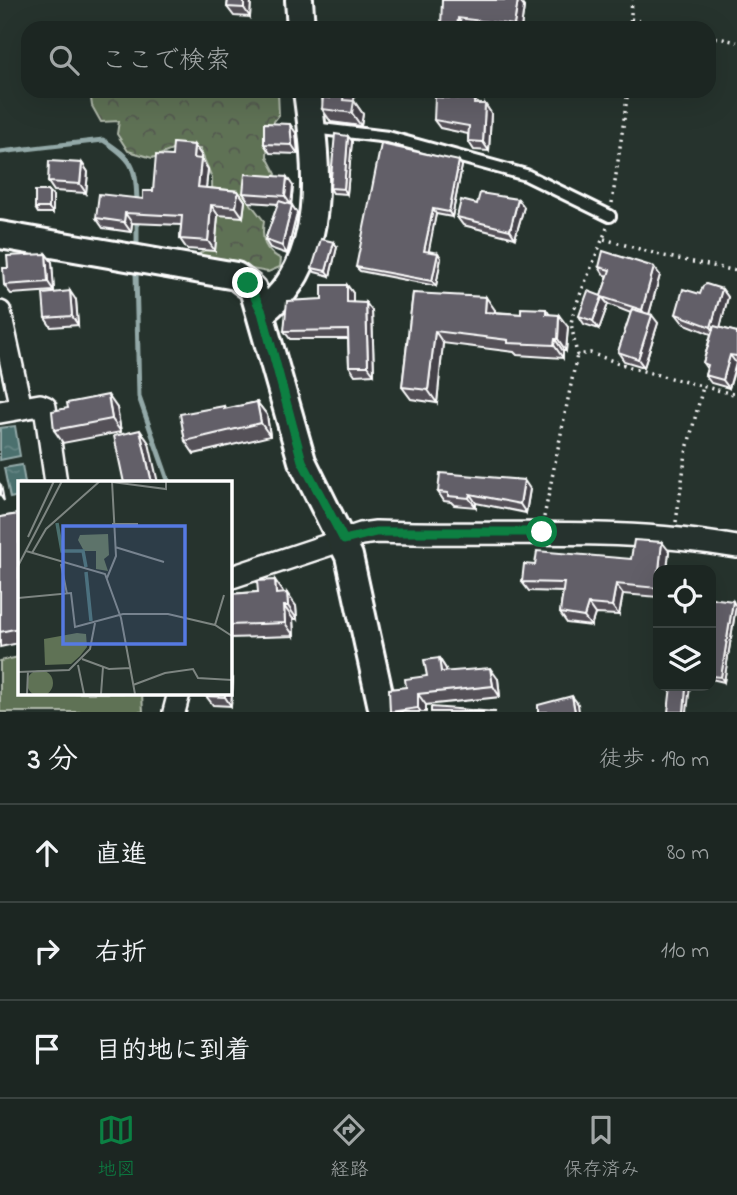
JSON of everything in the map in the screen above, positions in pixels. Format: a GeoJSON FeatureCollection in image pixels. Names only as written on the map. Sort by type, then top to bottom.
{"type":"FeatureCollection","features":[{"type":"Feature","properties":{"kind":"street"},"geometry":{"type":"LineString","coordinates":[[299,0],[301,21]]}},
{"type":"Feature","properties":{"kind":"street"},"geometry":{"type":"LineString","coordinates":[[262,312],[275,302],[292,278],[307,244],[317,181],[308,98]]}},
{"type":"Feature","properties":{"kind":"street"},"geometry":{"type":"LineString","coordinates":[[0,235],[236,276],[253,289],[262,312],[302,461],[344,540],[383,712]]}},
{"type":"Feature","properties":{"kind":"street"},"geometry":{"type":"LineString","coordinates":[[0,312],[11,410],[45,407],[55,481]]}},
{"type":"Feature","properties":{"kind":"street"},"geometry":{"type":"LineString","coordinates":[[231,577],[376,532],[542,532],[673,537],[737,547]]}},
{"type":"Feature","properties":{"kind":"street"},"geometry":{"type":"LineString","coordinates":[[174,712],[178,694]]}},
{"type":"Feature","properties":{"kind":"lane"},"geometry":{"type":"LineString","coordinates":[[313,128],[388,137],[527,175],[610,216]]}},
{"type":"Feature","properties":{"kind":"path"},"geometry":{"type":"LineString","coordinates":[[632,0],[631,19],[640,21]]}},
{"type":"Feature","properties":{"kind":"path"},"geometry":{"type":"LineString","coordinates":[[716,38],[737,42]]}},
{"type":"Feature","properties":{"kind":"path"},"geometry":{"type":"LineString","coordinates":[[542,532],[577,355],[571,323],[604,239],[610,216],[627,98]]}},
{"type":"Feature","properties":{"kind":"path"},"geometry":{"type":"LineString","coordinates":[[604,239],[664,256],[737,271]]}},
{"type":"Feature","properties":{"kind":"path"},"geometry":{"type":"LineString","coordinates":[[577,355],[590,353],[737,395]]}},
{"type":"Feature","properties":{"kind":"path"},"geometry":{"type":"LineString","coordinates":[[673,537],[686,453],[703,387]]}},
{"type":"Feature","properties":{"kind":"green space"},"geometry":{"type":"Polygon","coordinates":[[[91,98],[278,98],[279,115],[268,129],[267,157],[276,174],[247,199],[264,221],[265,244],[281,259],[280,267],[268,272],[198,259],[199,254],[213,244],[212,178],[200,149],[177,148],[152,158],[128,151],[117,134],[119,121],[101,122],[92,106],[91,98]]]}},
{"type":"Feature","properties":{"kind":"green space"},"geometry":{"type":"Polygon","coordinates":[[[18,657],[18,694],[142,694],[143,712],[0,712],[0,661],[18,657]]]}},
{"type":"Feature","properties":{"kind":"water"},"geometry":{"type":"Polygon","coordinates":[[[15,426],[20,456],[0,460],[0,428],[15,426]]]}},
{"type":"Feature","properties":{"kind":"water"},"geometry":{"type":"Polygon","coordinates":[[[22,465],[25,481],[18,481],[18,496],[10,498],[4,468],[22,465]]]}},
{"type":"Feature","properties":{"kind":"building"},"geometry":{"type":"Polygon","coordinates":[[[228,0],[244,0],[244,8],[227,7],[228,0]]]}},
{"type":"Feature","properties":{"kind":"building"},"geometry":{"type":"Polygon","coordinates":[[[442,0],[518,0],[515,21],[458,18],[458,21],[441,21],[442,0]]]}},
{"type":"Feature","properties":{"kind":"building"},"geometry":{"type":"Polygon","coordinates":[[[323,98],[354,101],[352,113],[322,109],[323,98]]]}},
{"type":"Feature","properties":{"kind":"building"},"geometry":{"type":"Polygon","coordinates":[[[435,98],[474,99],[474,104],[485,104],[483,142],[468,141],[469,126],[434,120],[435,98]]]}},
{"type":"Feature","properties":{"kind":"building"},"geometry":{"type":"Polygon","coordinates":[[[264,123],[290,124],[292,145],[264,144],[264,123]]]}},
{"type":"Feature","properties":{"kind":"building"},"geometry":{"type":"Polygon","coordinates":[[[335,134],[348,136],[344,189],[330,188],[335,134]]]}},
{"type":"Feature","properties":{"kind":"building"},"geometry":{"type":"Polygon","coordinates":[[[173,143],[194,145],[193,158],[201,159],[198,187],[238,191],[236,207],[211,205],[208,241],[180,239],[182,216],[125,213],[124,222],[96,218],[99,194],[143,199],[143,191],[153,191],[156,155],[172,156],[173,143]]]}},
{"type":"Feature","properties":{"kind":"building"},"geometry":{"type":"Polygon","coordinates":[[[381,144],[459,161],[449,212],[433,209],[424,251],[438,253],[432,281],[356,267],[381,144]]]}},
{"type":"Feature","properties":{"kind":"building"},"geometry":{"type":"Polygon","coordinates":[[[49,161],[82,163],[80,184],[48,182],[49,161]]]}},
{"type":"Feature","properties":{"kind":"building"},"geometry":{"type":"Polygon","coordinates":[[[245,174],[287,177],[285,196],[243,193],[245,174]]]}},
{"type":"Feature","properties":{"kind":"building"},"geometry":{"type":"Polygon","coordinates":[[[35,191],[49,191],[49,208],[35,208],[35,191]]]}},
{"type":"Feature","properties":{"kind":"building"},"geometry":{"type":"Polygon","coordinates":[[[480,193],[518,199],[510,230],[457,217],[461,200],[477,204],[480,193]]]}},
{"type":"Feature","properties":{"kind":"building"},"geometry":{"type":"Polygon","coordinates":[[[279,201],[292,205],[282,246],[265,240],[279,201]]]}},
{"type":"Feature","properties":{"kind":"building"},"geometry":{"type":"Polygon","coordinates":[[[321,239],[334,242],[326,271],[312,268],[321,239]]]}},
{"type":"Feature","properties":{"kind":"building"},"geometry":{"type":"Polygon","coordinates":[[[603,251],[654,267],[642,310],[602,297],[593,321],[579,316],[588,291],[601,296],[610,270],[599,267],[603,251]]]}},
{"type":"Feature","properties":{"kind":"building"},"geometry":{"type":"Polygon","coordinates":[[[46,254],[48,282],[4,285],[3,268],[8,268],[7,256],[46,254]]]}},
{"type":"Feature","properties":{"kind":"building"},"geometry":{"type":"Polygon","coordinates":[[[706,284],[722,289],[711,327],[676,314],[683,289],[700,294],[706,284]]]}},
{"type":"Feature","properties":{"kind":"building"},"geometry":{"type":"Polygon","coordinates":[[[322,285],[347,285],[347,302],[366,303],[368,366],[349,366],[348,330],[284,331],[287,301],[322,299],[322,285]]]}},
{"type":"Feature","properties":{"kind":"building"},"geometry":{"type":"Polygon","coordinates":[[[70,291],[72,316],[45,318],[43,294],[70,291]]]}},
{"type":"Feature","properties":{"kind":"building"},"geometry":{"type":"Polygon","coordinates":[[[413,293],[486,297],[485,312],[521,314],[521,308],[546,309],[546,314],[559,315],[558,339],[555,339],[554,345],[508,343],[508,340],[435,331],[428,390],[402,387],[413,293]]]}},
{"type":"Feature","properties":{"kind":"building"},"geometry":{"type":"Polygon","coordinates":[[[632,309],[652,315],[638,359],[618,352],[632,309]]]}},
{"type":"Feature","properties":{"kind":"building"},"geometry":{"type":"Polygon","coordinates":[[[714,326],[737,332],[737,356],[730,355],[723,380],[705,375],[708,365],[703,363],[714,326]]]}},
{"type":"Feature","properties":{"kind":"building"},"geometry":{"type":"Polygon","coordinates":[[[108,395],[112,419],[54,430],[52,411],[68,408],[67,403],[108,395]]]}},
{"type":"Feature","properties":{"kind":"building"},"geometry":{"type":"Polygon","coordinates":[[[257,402],[261,423],[185,441],[180,414],[257,402]]]}},
{"type":"Feature","properties":{"kind":"building"},"geometry":{"type":"Polygon","coordinates":[[[140,430],[152,481],[124,481],[114,436],[140,430]]]}},
{"type":"Feature","properties":{"kind":"building"},"geometry":{"type":"Polygon","coordinates":[[[440,473],[524,480],[520,504],[470,494],[469,498],[448,496],[448,493],[438,492],[440,473]]]}},
{"type":"Feature","properties":{"kind":"building"},"geometry":{"type":"Polygon","coordinates":[[[18,514],[18,628],[0,632],[0,517],[18,514]]]}},
{"type":"Feature","properties":{"kind":"building"},"geometry":{"type":"Polygon","coordinates":[[[634,540],[662,542],[660,565],[653,565],[653,588],[616,584],[612,606],[588,604],[584,617],[560,613],[564,583],[522,582],[524,564],[535,565],[537,551],[631,559],[634,540]]]}},
{"type":"Feature","properties":{"kind":"building"},"geometry":{"type":"Polygon","coordinates":[[[275,580],[276,594],[287,593],[288,606],[284,606],[285,623],[231,625],[231,594],[258,592],[257,581],[275,580]]]}},
{"type":"Feature","properties":{"kind":"building"},"geometry":{"type":"Polygon","coordinates":[[[716,599],[733,601],[721,677],[716,676],[716,599]]]}},
{"type":"Feature","properties":{"kind":"building"},"geometry":{"type":"Polygon","coordinates":[[[439,658],[441,672],[490,668],[493,686],[418,694],[418,708],[390,712],[389,689],[406,687],[405,679],[427,676],[424,660],[439,658]]]}},
{"type":"Feature","properties":{"kind":"building"},"geometry":{"type":"Polygon","coordinates":[[[670,691],[686,691],[684,712],[668,712],[670,691]]]}},
{"type":"Feature","properties":{"kind":"building"},"geometry":{"type":"Polygon","coordinates":[[[207,694],[225,694],[225,697],[206,696],[207,694]]]}},
{"type":"Feature","properties":{"kind":"building"},"geometry":{"type":"Polygon","coordinates":[[[572,696],[575,712],[538,712],[538,705],[572,696]]]}},
{"type":"Feature","properties":{"kind":"building"},"geometry":{"type":"Polygon","coordinates":[[[431,707],[496,712],[431,712],[431,707]]]}},
{"type":"Feature","properties":{"kind":"waterway"},"geometry":{"type":"LineString","coordinates":[[0,152],[103,140],[121,153],[131,166],[136,181],[137,203]]}},
{"type":"Feature","properties":{"kind":"waterway"},"geometry":{"type":"LineString","coordinates":[[137,219],[137,248]]}},
{"type":"Feature","properties":{"kind":"waterway"},"geometry":{"type":"LineString","coordinates":[[136,272],[139,397],[168,481]]}},
{"type":"Feature","properties":{"kind":"route"},"geometry":{"type":"LineString","coordinates":[[248,283],[262,312],[302,461],[344,540],[376,532],[542,532]]}}]}
